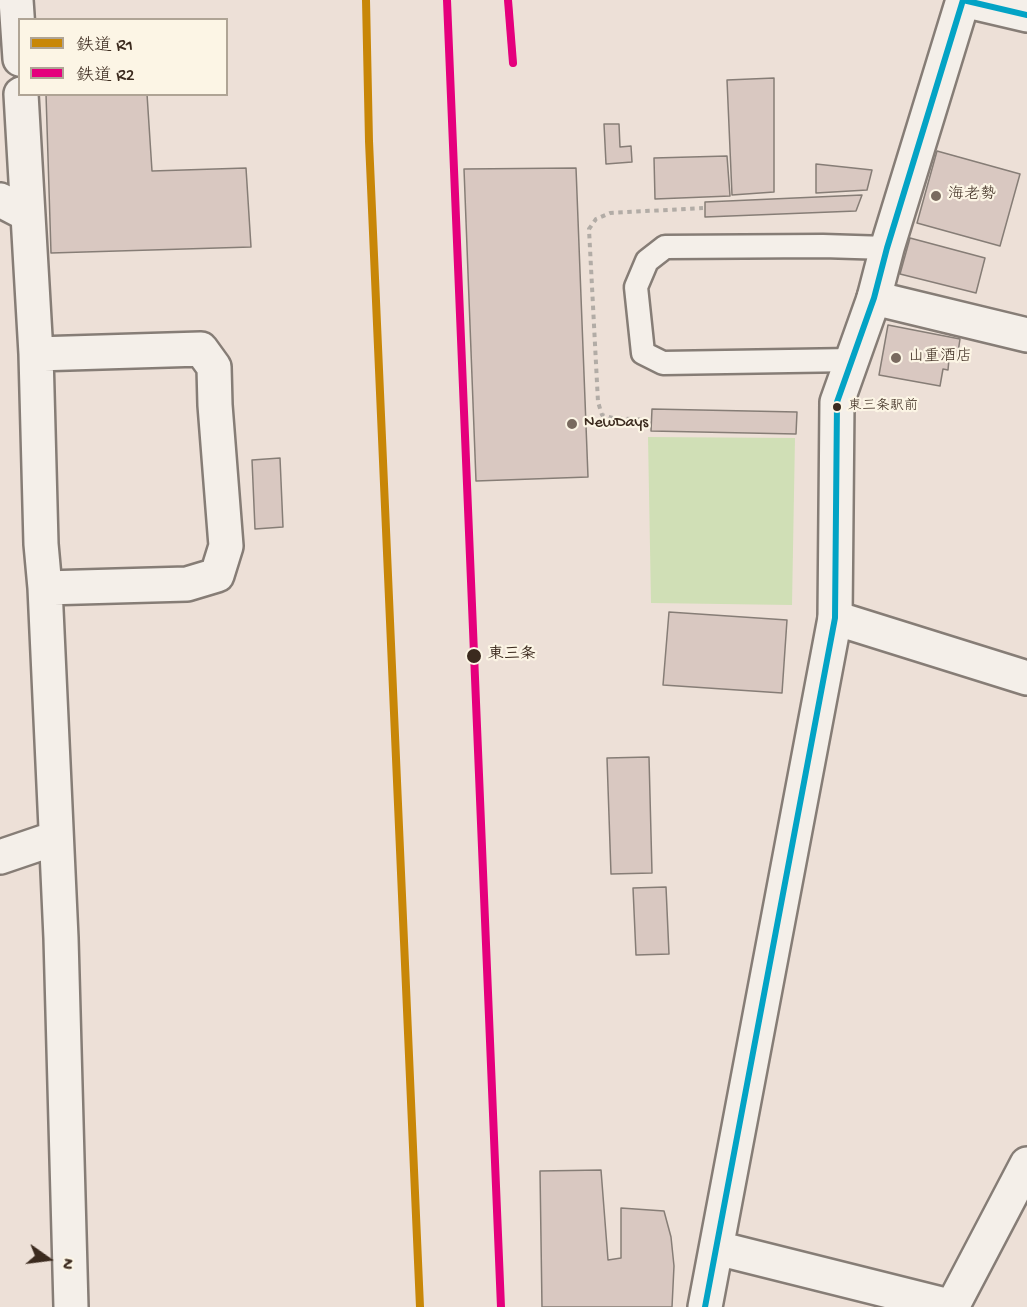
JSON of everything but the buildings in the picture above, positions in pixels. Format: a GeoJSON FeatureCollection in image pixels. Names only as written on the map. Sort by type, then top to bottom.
{"type":"FeatureCollection","features":[{"type":"Feature","properties":{"kind":"street"},"geometry":{"type":"LineString","coordinates":[[16,0],[18,30]]}},
{"type":"Feature","properties":{"kind":"street"},"geometry":{"type":"LineString","coordinates":[[705,1307],[835,618],[837,402],[874,298],[887,248],[963,0],[1027,15]]}},
{"type":"Feature","properties":{"kind":"street"},"geometry":{"type":"LineString","coordinates":[[21,96],[14,207],[36,354],[41,544],[62,938],[71,1307]]}},
{"type":"Feature","properties":{"kind":"street"},"geometry":{"type":"LineString","coordinates":[[874,298],[1027,335]]}},
{"type":"Feature","properties":{"kind":"street"},"geometry":{"type":"LineString","coordinates":[[36,354],[201,349],[214,367],[226,546],[217,575],[187,584],[45,588]]}},
{"type":"Feature","properties":{"kind":"street"},"geometry":{"type":"LineString","coordinates":[[835,618],[1027,678]]}},
{"type":"Feature","properties":{"kind":"street"},"geometry":{"type":"LineString","coordinates":[[0,857],[56,838]]}},
{"type":"Feature","properties":{"kind":"street"},"geometry":{"type":"LineString","coordinates":[[717,1248],[952,1307],[1027,1164]]}},
{"type":"Feature","properties":{"kind":"lane"},"geometry":{"type":"LineString","coordinates":[[852,360],[663,363],[643,353],[636,287],[648,261],[665,247],[887,248]]}},
{"type":"Feature","properties":{"kind":"green space"},"geometry":{"type":"Polygon","coordinates":[[[648,437],[795,438],[792,605],[651,603],[648,437]]]}},
{"type":"Feature","properties":{"kind":"railway"},"geometry":{"type":"LineString","coordinates":[[508,0],[513,63]]}},
{"type":"Feature","properties":{"kind":"rail line","name":"R1"},"geometry":{"type":"LineString","coordinates":[[366,0],[369,141],[420,1307]]}},
{"type":"Feature","properties":{"kind":"rail line","name":"R2"},"geometry":{"type":"LineString","coordinates":[[447,0],[501,1307]]}},
{"type":"Feature","properties":{"kind":"rail line","name":"R2"},"geometry":{"type":"LineString","coordinates":[[508,0],[513,63]]}},
{"type":"Feature","properties":{"kind":"transit line"},"geometry":{"type":"LineString","coordinates":[[705,1307],[835,618],[837,402],[874,298],[887,248],[963,0],[1027,15]]}},
{"type":"Feature","properties":{"kind":"place","name":"海老勢"},"geometry":{"type":"Point","coordinates":[936,196]}},
{"type":"Feature","properties":{"kind":"place","name":"山重酒店"},"geometry":{"type":"Point","coordinates":[896,358]}},
{"type":"Feature","properties":{"kind":"place","name":"東三条駅前"},"geometry":{"type":"Point","coordinates":[837,407]}},
{"type":"Feature","properties":{"kind":"place","name":"NewDays"},"geometry":{"type":"Point","coordinates":[572,424]}},
{"type":"Feature","properties":{"kind":"place","name":"東三条"},"geometry":{"type":"Point","coordinates":[474,656]}}]}
